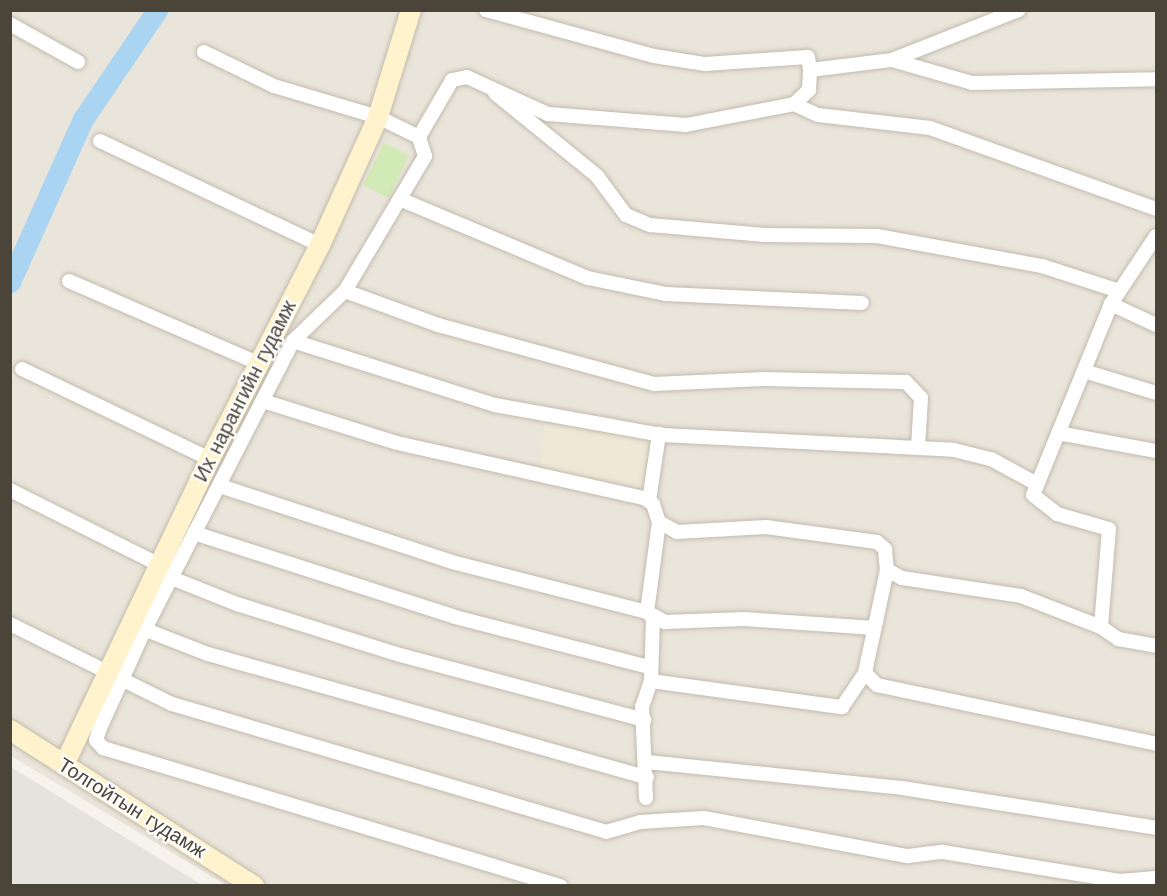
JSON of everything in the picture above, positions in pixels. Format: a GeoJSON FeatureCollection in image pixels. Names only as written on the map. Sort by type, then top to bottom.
{"type":"FeatureCollection","features":[{"type":"Feature","properties":{"kind":"main road","name":"Их нарангийн гудамж"},"geometry":{"type":"LineString","coordinates":[[64,765],[93,724],[163,572],[210,459],[320,245],[378,117],[411,10]]}},
{"type":"Feature","properties":{"kind":"main road","name":"Толгойтын гудамж"},"geometry":{"type":"LineString","coordinates":[[10,730],[254,885]]}},
{"type":"Feature","properties":{"kind":"street"},"geometry":{"type":"LineString","coordinates":[[419,137],[452,80],[467,77],[495,93],[548,114],[686,125],[794,104],[809,90],[808,57],[705,64],[654,56],[486,10]]}},
{"type":"Feature","properties":{"kind":"street"},"geometry":{"type":"LineString","coordinates":[[810,70],[892,60],[1019,10]]}},
{"type":"Feature","properties":{"kind":"street"},"geometry":{"type":"LineString","coordinates":[[10,24],[78,62]]}},
{"type":"Feature","properties":{"kind":"street"},"geometry":{"type":"LineString","coordinates":[[163,572],[194,533],[293,341],[345,291],[402,200],[425,156],[419,137],[378,117],[274,86],[204,52]]}},
{"type":"Feature","properties":{"kind":"street"},"geometry":{"type":"LineString","coordinates":[[892,60],[972,83],[1156,79]]}},
{"type":"Feature","properties":{"kind":"street"},"geometry":{"type":"LineString","coordinates":[[495,93],[597,176],[626,215],[650,225],[765,235],[877,236],[1042,266],[1119,291]]}},
{"type":"Feature","properties":{"kind":"street"},"geometry":{"type":"LineString","coordinates":[[794,104],[818,115],[930,128],[1156,209]]}},
{"type":"Feature","properties":{"kind":"street"},"geometry":{"type":"LineString","coordinates":[[100,141],[320,245]]}},
{"type":"Feature","properties":{"kind":"street"},"geometry":{"type":"LineString","coordinates":[[402,200],[588,278],[666,294],[862,303]]}},
{"type":"Feature","properties":{"kind":"street"},"geometry":{"type":"LineString","coordinates":[[1101,627],[1109,529],[1057,514],[1033,495],[1035,483],[1111,304],[1156,236]]}},
{"type":"Feature","properties":{"kind":"street"},"geometry":{"type":"LineString","coordinates":[[69,281],[258,363]]}},
{"type":"Feature","properties":{"kind":"street"},"geometry":{"type":"LineString","coordinates":[[345,291],[438,325],[654,384],[764,379],[906,382],[921,398],[918,447]]}},
{"type":"Feature","properties":{"kind":"street"},"geometry":{"type":"LineString","coordinates":[[1111,304],[1156,325]]}},
{"type":"Feature","properties":{"kind":"street"},"geometry":{"type":"LineString","coordinates":[[293,341],[464,398],[659,435],[918,447],[991,459],[1035,483]]}},
{"type":"Feature","properties":{"kind":"street"},"geometry":{"type":"LineString","coordinates":[[22,369],[210,459]]}},
{"type":"Feature","properties":{"kind":"street"},"geometry":{"type":"LineString","coordinates":[[1084,371],[1156,393]]}},
{"type":"Feature","properties":{"kind":"street"},"geometry":{"type":"LineString","coordinates":[[263,401],[397,443],[649,501]]}},
{"type":"Feature","properties":{"kind":"street"},"geometry":{"type":"LineString","coordinates":[[1058,433],[1156,451]]}},
{"type":"Feature","properties":{"kind":"street"},"geometry":{"type":"LineString","coordinates":[[647,612],[659,522],[649,501],[659,435]]}},
{"type":"Feature","properties":{"kind":"street"},"geometry":{"type":"LineString","coordinates":[[220,486],[452,562],[647,612],[665,622],[744,619],[875,628]]}},
{"type":"Feature","properties":{"kind":"street"},"geometry":{"type":"LineString","coordinates":[[10,490],[163,572],[400,655],[644,720]]}},
{"type":"Feature","properties":{"kind":"street"},"geometry":{"type":"LineString","coordinates":[[194,533],[455,617],[650,674],[842,707],[865,673],[887,570],[885,549],[877,542],[766,527],[677,532],[659,522]]}},
{"type":"Feature","properties":{"kind":"street"},"geometry":{"type":"LineString","coordinates":[[887,570],[902,578],[1021,596],[1101,627],[1119,639],[1156,646]]}},
{"type":"Feature","properties":{"kind":"street"},"geometry":{"type":"LineString","coordinates":[[646,798],[648,762],[642,707],[650,674],[653,618],[647,612]]}},
{"type":"Feature","properties":{"kind":"street"},"geometry":{"type":"LineString","coordinates":[[10,624],[114,679],[172,704],[606,832],[640,822],[704,818],[908,855],[943,852],[1119,881],[1156,878]]}},
{"type":"Feature","properties":{"kind":"street"},"geometry":{"type":"LineString","coordinates":[[138,626],[273,674],[647,777]]}},
{"type":"Feature","properties":{"kind":"street"},"geometry":{"type":"LineString","coordinates":[[865,673],[877,686],[1156,744]]}},
{"type":"Feature","properties":{"kind":"street"},"geometry":{"type":"LineString","coordinates":[[93,724],[96,740],[103,748],[561,885]]}},
{"type":"Feature","properties":{"kind":"street"},"geometry":{"type":"LineString","coordinates":[[648,762],[902,788],[1156,828]]}},
{"type":"Feature","properties":{"kind":"shaded area"},"geometry":{"type":"Polygon","coordinates":[[[10,11],[1156,11],[1156,885],[226,885],[11,756],[10,11]]]}},
{"type":"Feature","properties":{"kind":"shaded area"},"geometry":{"type":"Polygon","coordinates":[[[545,423],[651,438],[647,493],[540,471],[545,423]]]}},
{"type":"Feature","properties":{"kind":"shaded area"},"geometry":{"type":"Polygon","coordinates":[[[11,767],[202,885],[11,885],[11,767]]]}},
{"type":"Feature","properties":{"kind":"green space"},"geometry":{"type":"Polygon","coordinates":[[[384,143],[409,155],[389,198],[363,185],[384,143]]]}},
{"type":"Feature","properties":{"kind":"waterway"},"geometry":{"type":"LineString","coordinates":[[10,282],[83,119],[157,10]]}}]}
